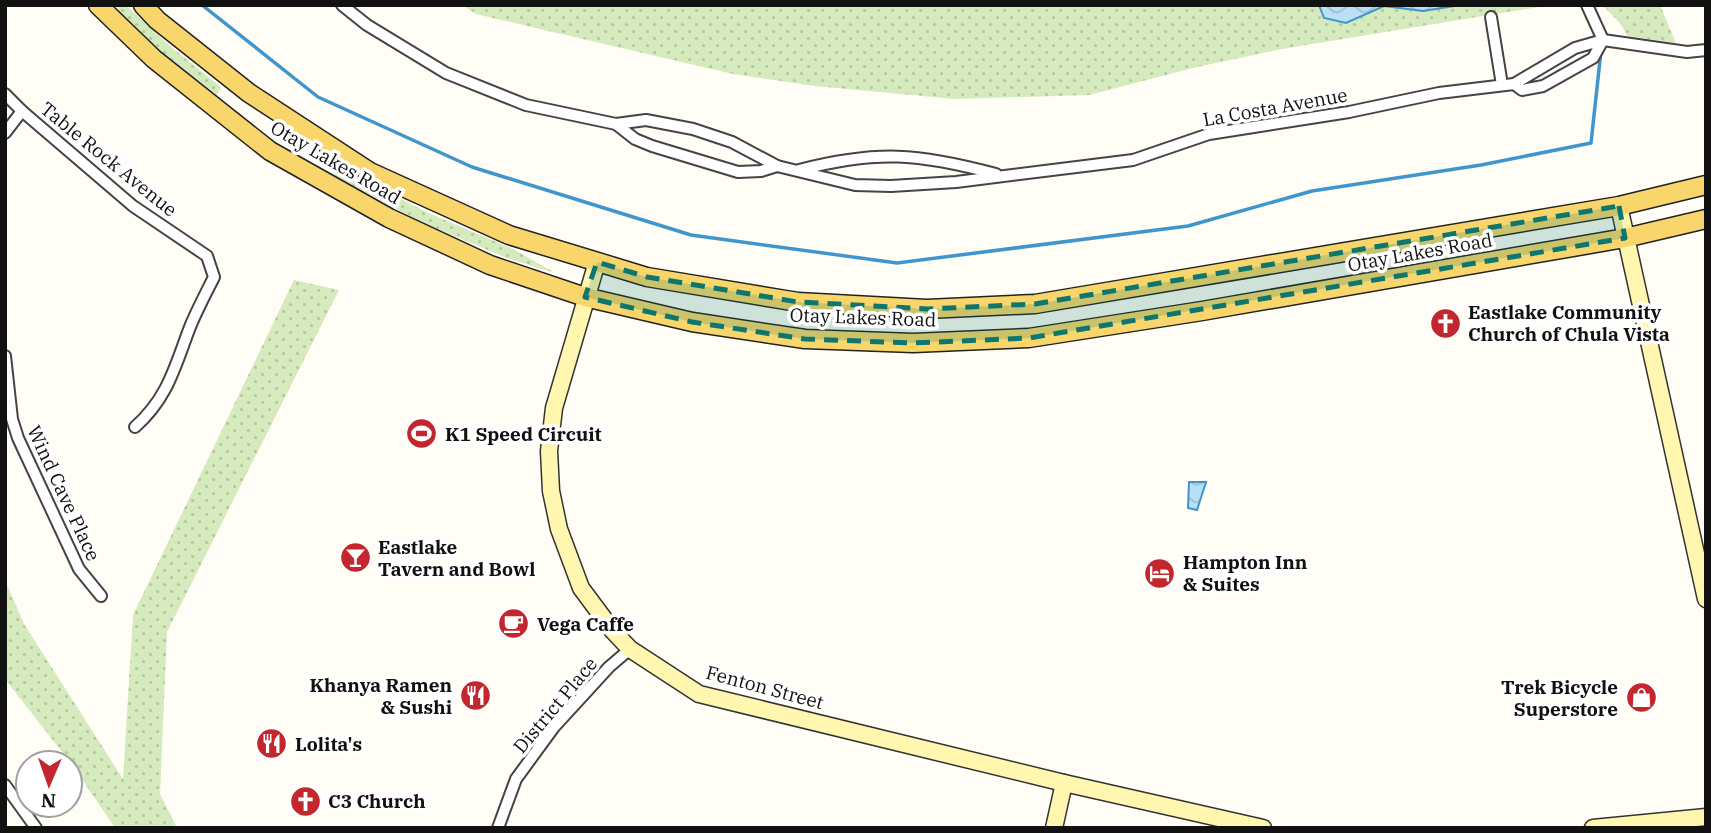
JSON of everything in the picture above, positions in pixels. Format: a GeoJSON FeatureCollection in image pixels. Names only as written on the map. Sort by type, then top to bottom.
{"type":"FeatureCollection","features":[{"type":"Feature","properties":{"kind":"main road","name":"Otay Lakes Road"},"geometry":{"type":"LineString","coordinates":[[98,5],[154,59],[270,151],[389,218],[490,265],[585,298],[692,322],[805,339],[913,342],[1028,338],[1202,311],[1625,238],[1706,219]]}},
{"type":"Feature","properties":{"kind":"main road","name":"Otay Lakes Road"},"geometry":{"type":"LineString","coordinates":[[143,5],[157,20],[249,93],[370,172],[509,235],[648,278],[798,302],[927,309],[1035,304],[1619,206],[1706,185]]}},
{"type":"Feature","properties":{"kind":"street","name":"La Costa Avenue"},"geometry":{"type":"LineString","coordinates":[[342,5],[367,25],[446,73],[526,105],[617,124],[646,120],[693,128],[732,142],[777,166],[855,185],[891,186],[956,182],[1133,160],[1209,134],[1349,112],[1438,93],[1514,84],[1576,48],[1603,40]]}},
{"type":"Feature","properties":{"kind":"street"},"geometry":{"type":"LineString","coordinates":[[1587,5],[1603,40],[1687,52],[1706,50]]}},
{"type":"Feature","properties":{"kind":"street"},"geometry":{"type":"LineString","coordinates":[[1491,17],[1502,85]]}},
{"type":"Feature","properties":{"kind":"street","name":"La Costa Avenue"},"geometry":{"type":"LineString","coordinates":[[1514,84],[1522,90],[1543,86],[1592,58],[1603,40]]}},
{"type":"Feature","properties":{"kind":"street","name":"Table Rock Avenue"},"geometry":{"type":"LineString","coordinates":[[5,94],[133,206],[207,256],[214,277],[191,325],[171,381],[146,417],[135,427]]}},
{"type":"Feature","properties":{"kind":"street"},"geometry":{"type":"LineString","coordinates":[[5,133],[22,111]]}},
{"type":"Feature","properties":{"kind":"street","name":"La Costa Avenue"},"geometry":{"type":"LineString","coordinates":[[617,124],[635,139],[652,146],[738,172],[761,171],[777,166]]}},
{"type":"Feature","properties":{"kind":"street","name":"La Costa Avenue"},"geometry":{"type":"LineString","coordinates":[[795,171],[855,158],[901,155],[943,160],[1002,176]]}},
{"type":"Feature","properties":{"kind":"street"},"geometry":{"type":"LineString","coordinates":[[1619,206],[1706,599]]}},
{"type":"Feature","properties":{"kind":"street","name":"Fenton Street"},"geometry":{"type":"LineString","coordinates":[[597,262],[552,419],[548,451],[551,491],[559,529],[581,588],[612,631],[630,649],[699,694],[1064,783],[1263,828]]}},
{"type":"Feature","properties":{"kind":"street","name":"Wind Cave Place"},"geometry":{"type":"LineString","coordinates":[[5,356],[12,419],[18,438],[79,569],[101,596]]}},
{"type":"Feature","properties":{"kind":"street","name":"District Place"},"geometry":{"type":"LineString","coordinates":[[498,828],[516,779],[554,727],[609,667],[630,649]]}},
{"type":"Feature","properties":{"kind":"street"},"geometry":{"type":"LineString","coordinates":[[1054,828],[1064,783]]}},
{"type":"Feature","properties":{"kind":"street"},"geometry":{"type":"LineString","coordinates":[[5,785],[36,828]]}},
{"type":"Feature","properties":{"kind":"street"},"geometry":{"type":"LineString","coordinates":[[1593,828],[1706,817]]}},
{"type":"Feature","properties":{"kind":"highlighted area"},"geometry":{"type":"Polygon","coordinates":[[[1619,206],[1625,238],[1029,338],[913,343],[805,339],[692,322],[585,297],[597,262],[647,277],[798,302],[927,309],[1035,304],[1619,206]]]}},
{"type":"Feature","properties":{"kind":"green space"},"geometry":{"type":"Polygon","coordinates":[[[119,5],[126,5],[170,46],[221,87],[217,95],[164,54],[117,10],[119,5]]]}},
{"type":"Feature","properties":{"kind":"green space"},"geometry":{"type":"Polygon","coordinates":[[[462,5],[1551,5],[1282,49],[1197,67],[1089,95],[955,99],[815,86],[733,74],[476,14],[462,5]]]}},
{"type":"Feature","properties":{"kind":"green space"},"geometry":{"type":"Polygon","coordinates":[[[1602,5],[1660,5],[1676,43],[1627,36],[1621,24],[1602,5]]]}},
{"type":"Feature","properties":{"kind":"green space"},"geometry":{"type":"Polygon","coordinates":[[[341,167],[424,211],[515,250],[555,273],[509,259],[419,221],[335,176],[334,173],[341,167]]]}},
{"type":"Feature","properties":{"kind":"green space"},"geometry":{"type":"Polygon","coordinates":[[[294,280],[339,290],[167,632],[160,794],[177,828],[115,828],[84,782],[84,749],[60,749],[5,679],[5,580],[24,624],[123,779],[133,615],[294,280]]]}},
{"type":"Feature","properties":{"kind":"water"},"geometry":{"type":"Polygon","coordinates":[[[1319,5],[1461,5],[1423,11],[1384,6],[1346,23],[1324,18],[1319,5]]]}},
{"type":"Feature","properties":{"kind":"water"},"geometry":{"type":"Polygon","coordinates":[[[1189,482],[1206,482],[1197,510],[1188,508],[1189,482]]]}},
{"type":"Feature","properties":{"kind":"waterway"},"geometry":{"type":"LineString","coordinates":[[202,5],[318,97],[472,167],[691,235],[897,263],[1188,226],[1312,191],[1481,165],[1591,143],[1601,51]]}},
{"type":"Feature","properties":{"kind":"place","name":"Eastlake Community Church of Chula Vista"},"geometry":{"type":"Point","coordinates":[1445,323]}},
{"type":"Feature","properties":{"kind":"place","name":"K1 Speed Circuit"},"geometry":{"type":"Point","coordinates":[422,434]}},
{"type":"Feature","properties":{"kind":"place","name":"Eastlake Tavern and Bowl"},"geometry":{"type":"Point","coordinates":[355,558]}},
{"type":"Feature","properties":{"kind":"place","name":"Hampton Inn & Suites"},"geometry":{"type":"Point","coordinates":[1160,573]}},
{"type":"Feature","properties":{"kind":"place","name":"Vega Caffe"},"geometry":{"type":"Point","coordinates":[514,624]}},
{"type":"Feature","properties":{"kind":"place","name":"Khanya Ramen & Sushi"},"geometry":{"type":"Point","coordinates":[475,696]}},
{"type":"Feature","properties":{"kind":"place","name":"Trek Bicycle Superstore"},"geometry":{"type":"Point","coordinates":[1641,698]}},
{"type":"Feature","properties":{"kind":"place","name":"Lolita's"},"geometry":{"type":"Point","coordinates":[272,744]}},
{"type":"Feature","properties":{"kind":"place","name":"C3 Church"},"geometry":{"type":"Point","coordinates":[305,801]}}]}
